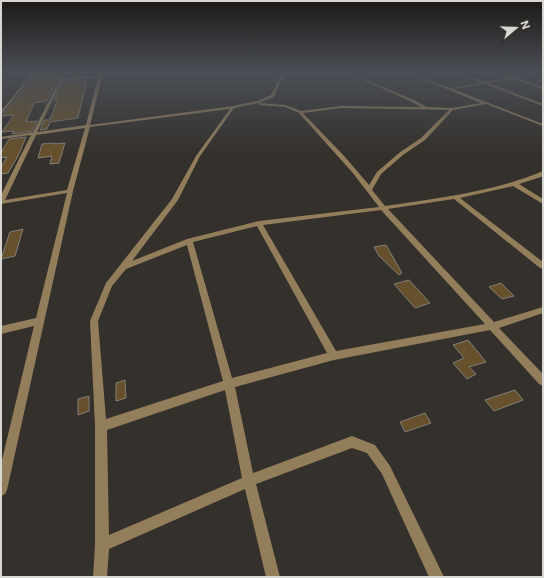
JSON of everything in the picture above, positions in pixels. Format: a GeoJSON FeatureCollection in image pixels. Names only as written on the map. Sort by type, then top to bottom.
{"type":"FeatureCollection","features":[{"type":"Feature","properties":{"kind":"street"},"geometry":{"type":"LineString","coordinates":[[1,114],[12,100]]}},
{"type":"Feature","properties":{"kind":"street"},"geometry":{"type":"LineString","coordinates":[[1,201],[51,100]]}},
{"type":"Feature","properties":{"kind":"street"},"geometry":{"type":"LineString","coordinates":[[1,490],[70,191],[94,100]]}},
{"type":"Feature","properties":{"kind":"street"},"geometry":{"type":"LineString","coordinates":[[1,138],[232,107],[263,100]]}},
{"type":"Feature","properties":{"kind":"street"},"geometry":{"type":"LineString","coordinates":[[411,100],[426,108]]}},
{"type":"Feature","properties":{"kind":"street"},"geometry":{"type":"LineString","coordinates":[[479,100],[543,125]]}},
{"type":"Feature","properties":{"kind":"street"},"geometry":{"type":"LineString","coordinates":[[529,100],[543,105]]}},
{"type":"Feature","properties":{"kind":"street"},"geometry":{"type":"LineString","coordinates":[[250,103],[282,105],[292,107],[300,112],[344,158],[370,189],[383,208],[543,381]]}},
{"type":"Feature","properties":{"kind":"street"},"geometry":{"type":"LineString","coordinates":[[300,112],[341,107],[452,109],[487,103]]}},
{"type":"Feature","properties":{"kind":"street"},"geometry":{"type":"LineString","coordinates":[[100,577],[102,545],[101,426],[94,321],[109,285],[175,200],[198,156],[232,107]]}},
{"type":"Feature","properties":{"kind":"street"},"geometry":{"type":"LineString","coordinates":[[370,189],[379,173],[401,154],[423,139],[452,109]]}},
{"type":"Feature","properties":{"kind":"street"},"geometry":{"type":"LineString","coordinates":[[122,268],[189,241],[259,223],[383,208],[455,196],[514,184],[539,176],[543,173]]}},
{"type":"Feature","properties":{"kind":"street"},"geometry":{"type":"LineString","coordinates":[[514,184],[543,202]]}},
{"type":"Feature","properties":{"kind":"street"},"geometry":{"type":"LineString","coordinates":[[1,201],[70,191]]}},
{"type":"Feature","properties":{"kind":"street"},"geometry":{"type":"LineString","coordinates":[[455,196],[543,266]]}},
{"type":"Feature","properties":{"kind":"street"},"geometry":{"type":"LineString","coordinates":[[259,223],[334,356]]}},
{"type":"Feature","properties":{"kind":"street"},"geometry":{"type":"LineString","coordinates":[[189,241],[229,384],[249,481],[273,577]]}},
{"type":"Feature","properties":{"kind":"street"},"geometry":{"type":"LineString","coordinates":[[101,426],[229,384],[334,356],[493,326],[543,310]]}},
{"type":"Feature","properties":{"kind":"street"},"geometry":{"type":"LineString","coordinates":[[1,330],[40,321]]}},
{"type":"Feature","properties":{"kind":"street"},"geometry":{"type":"LineString","coordinates":[[102,545],[249,481],[352,442],[371,449],[386,470],[437,577]]}},
{"type":"Feature","properties":{"kind":"building"},"geometry":{"type":"Polygon","coordinates":[[[15,100],[48,100],[34,103],[26,122],[37,121],[32,131],[12,134],[14,131],[2,132],[14,115],[2,116],[15,100]]]}},
{"type":"Feature","properties":{"kind":"building"},"geometry":{"type":"Polygon","coordinates":[[[54,100],[82,100],[78,118],[50,122],[47,129],[40,130],[44,120],[49,120],[52,115],[57,100],[54,100]]]}},
{"type":"Feature","properties":{"kind":"building"},"geometry":{"type":"Polygon","coordinates":[[[26,137],[18,156],[8,173],[1,174],[1,167],[7,157],[1,158],[1,153],[9,139],[26,137]]]}},
{"type":"Feature","properties":{"kind":"building"},"geometry":{"type":"Polygon","coordinates":[[[55,143],[54,144],[65,143],[59,163],[50,164],[52,156],[38,158],[42,144],[55,143]]]}},
{"type":"Feature","properties":{"kind":"building"},"geometry":{"type":"Polygon","coordinates":[[[23,229],[15,256],[1,259],[10,232],[23,229]]]}},
{"type":"Feature","properties":{"kind":"building"},"geometry":{"type":"Polygon","coordinates":[[[386,245],[402,273],[399,275],[379,256],[374,247],[386,245]]]}},
{"type":"Feature","properties":{"kind":"building"},"geometry":{"type":"Polygon","coordinates":[[[409,280],[430,303],[415,308],[394,284],[409,280]]]}},
{"type":"Feature","properties":{"kind":"building"},"geometry":{"type":"Polygon","coordinates":[[[501,283],[514,296],[502,299],[489,287],[501,283]]]}},
{"type":"Feature","properties":{"kind":"building"},"geometry":{"type":"Polygon","coordinates":[[[468,340],[486,362],[469,367],[476,374],[467,379],[453,363],[464,358],[453,345],[468,340]]]}},
{"type":"Feature","properties":{"kind":"building"},"geometry":{"type":"Polygon","coordinates":[[[125,380],[126,398],[116,401],[116,383],[125,380]]]}},
{"type":"Feature","properties":{"kind":"building"},"geometry":{"type":"Polygon","coordinates":[[[515,390],[523,400],[494,411],[485,400],[515,390]]]}},
{"type":"Feature","properties":{"kind":"building"},"geometry":{"type":"Polygon","coordinates":[[[89,396],[89,411],[78,415],[78,399],[89,396]]]}},
{"type":"Feature","properties":{"kind":"building"},"geometry":{"type":"Polygon","coordinates":[[[425,413],[431,423],[405,432],[400,422],[425,413]]]}}]}
